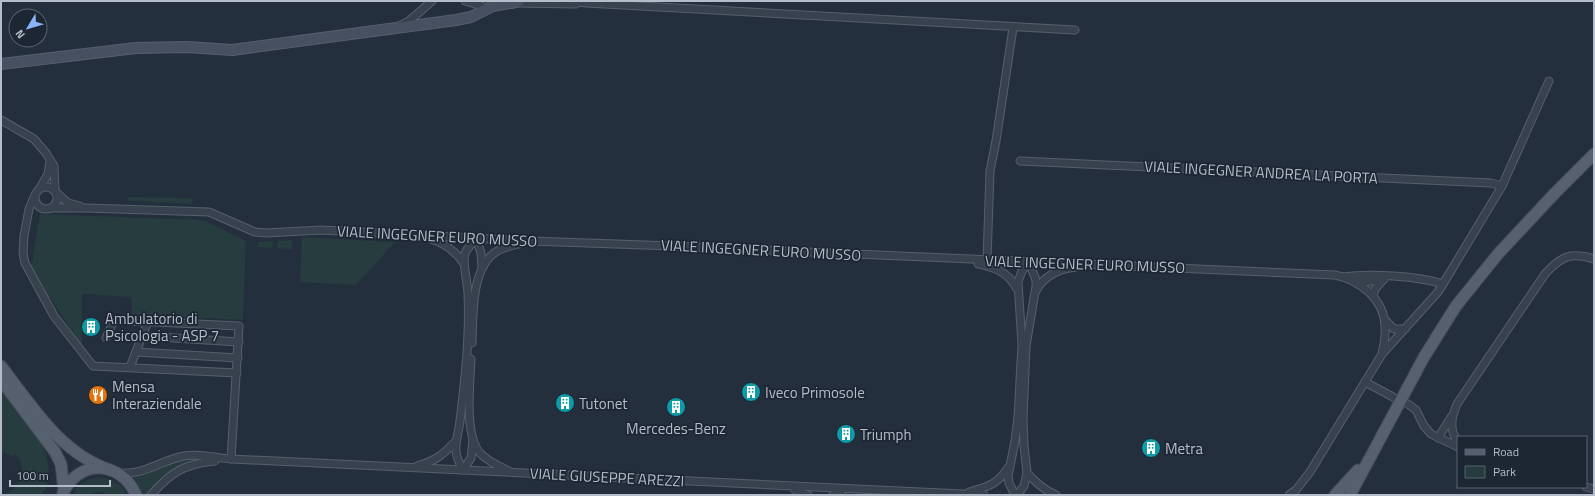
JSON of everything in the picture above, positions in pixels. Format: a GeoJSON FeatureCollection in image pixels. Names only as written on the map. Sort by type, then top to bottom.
{"type":"FeatureCollection","features":[{"type":"Feature","properties":{"kind":"main road"},"geometry":{"type":"LineString","coordinates":[[1350,495],[1424,357],[1456,306],[1479,276],[1507,244],[1594,154]]}},
{"type":"Feature","properties":{"kind":"main road"},"geometry":{"type":"LineString","coordinates":[[1,366],[43,420],[66,444],[89,462],[114,471],[129,482],[136,495]]}},
{"type":"Feature","properties":{"kind":"main road"},"geometry":{"type":"LineString","coordinates":[[1,380],[55,452],[61,464],[62,494]]}},
{"type":"Feature","properties":{"kind":"main road"},"geometry":{"type":"LineString","coordinates":[[1335,495],[1347,483],[1376,445]]}},
{"type":"Feature","properties":{"kind":"main road"},"geometry":{"type":"LineString","coordinates":[[1359,495],[1370,468],[1376,445]]}},
{"type":"Feature","properties":{"kind":"main road"},"geometry":{"type":"LineString","coordinates":[[62,494],[68,484],[80,473],[94,468],[114,471]]}},
{"type":"Feature","properties":{"kind":"street"},"geometry":{"type":"LineString","coordinates":[[392,29],[409,21],[432,1]]}},
{"type":"Feature","properties":{"kind":"street"},"geometry":{"type":"LineString","coordinates":[[465,1],[485,4]]}},
{"type":"Feature","properties":{"kind":"street"},"geometry":{"type":"LineString","coordinates":[[570,1],[1013,28],[1075,30]]}},
{"type":"Feature","properties":{"kind":"street"},"geometry":{"type":"LineString","coordinates":[[1,64],[136,48],[187,47],[232,50],[456,20],[471,17],[493,6],[512,2],[568,5],[586,3]]}},
{"type":"Feature","properties":{"kind":"street"},"geometry":{"type":"LineString","coordinates":[[456,20],[485,4]]}},
{"type":"Feature","properties":{"kind":"street"},"geometry":{"type":"LineString","coordinates":[[987,260],[990,171],[1013,28]]}},
{"type":"Feature","properties":{"kind":"street"},"geometry":{"type":"LineString","coordinates":[[1289,495],[1296,490],[1310,472],[1382,354],[1438,292],[1502,186],[1549,81]]}},
{"type":"Feature","properties":{"kind":"street"},"geometry":{"type":"LineString","coordinates":[[1,120],[34,139],[46,153],[54,166],[57,200],[54,206],[50,208],[42,208],[32,214],[27,221]]}},
{"type":"Feature","properties":{"kind":"street"},"geometry":{"type":"LineString","coordinates":[[50,161],[48,174],[29,209],[23,253],[25,263],[54,316],[93,366],[237,373]]}},
{"type":"Feature","properties":{"kind":"street","name":"VIALE INGEGNER ANDREA LA PORTA"},"geometry":{"type":"LineString","coordinates":[[1020,161],[1491,183],[1502,186]]}},
{"type":"Feature","properties":{"kind":"street"},"geometry":{"type":"LineString","coordinates":[[42,208],[36,201],[37,192],[45,186],[52,188],[68,202],[86,208]]}},
{"type":"Feature","properties":{"kind":"street","name":"VIALE INGEGNER EURO MUSSO"},"geometry":{"type":"LineString","coordinates":[[50,208],[208,212],[255,232],[321,230],[530,241],[1335,275],[1358,283],[1373,296],[1380,307],[1384,320],[1385,339],[1382,354]]}},
{"type":"Feature","properties":{"kind":"street"},"geometry":{"type":"LineString","coordinates":[[419,236],[441,242],[450,247],[464,264]]}},
{"type":"Feature","properties":{"kind":"street"},"geometry":{"type":"LineString","coordinates":[[463,470],[456,455],[456,441],[465,382],[467,342],[468,293],[464,264],[466,251],[476,238]]}},
{"type":"Feature","properties":{"kind":"street"},"geometry":{"type":"LineString","coordinates":[[476,238],[481,253],[482,267]]}},
{"type":"Feature","properties":{"kind":"street"},"geometry":{"type":"LineString","coordinates":[[463,470],[471,458],[473,440],[470,396],[475,296],[479,276],[482,267],[488,259],[503,248],[530,241]]}},
{"type":"Feature","properties":{"kind":"street"},"geometry":{"type":"LineString","coordinates":[[1438,438],[1457,404],[1552,265],[1571,255],[1579,255],[1594,259]]}},
{"type":"Feature","properties":{"kind":"street"},"geometry":{"type":"LineString","coordinates":[[954,259],[993,266],[1009,277],[1018,291]]}},
{"type":"Feature","properties":{"kind":"street"},"geometry":{"type":"LineString","coordinates":[[960,494],[988,487],[1002,477],[1008,468],[1014,447],[1018,417],[1022,345],[1018,291],[1019,277],[1029,262]]}},
{"type":"Feature","properties":{"kind":"street"},"geometry":{"type":"LineString","coordinates":[[1008,468],[1009,483],[1016,495],[1024,486],[1027,473],[1024,445],[1026,346],[1036,280],[1029,262]]}},
{"type":"Feature","properties":{"kind":"street"},"geometry":{"type":"LineString","coordinates":[[1034,295],[1041,283],[1054,272],[1062,269],[1097,265]]}},
{"type":"Feature","properties":{"kind":"street"},"geometry":{"type":"LineString","coordinates":[[1344,277],[1362,275],[1428,279],[1443,284]]}},
{"type":"Feature","properties":{"kind":"street"},"geometry":{"type":"LineString","coordinates":[[1358,283],[1362,275]]}},
{"type":"Feature","properties":{"kind":"street"},"geometry":{"type":"LineString","coordinates":[[1358,283],[1394,277]]}},
{"type":"Feature","properties":{"kind":"street"},"geometry":{"type":"LineString","coordinates":[[1373,296],[1375,289],[1384,279]]}},
{"type":"Feature","properties":{"kind":"street"},"geometry":{"type":"LineString","coordinates":[[106,338],[114,320],[240,326],[231,459]]}},
{"type":"Feature","properties":{"kind":"street"},"geometry":{"type":"LineString","coordinates":[[1384,320],[1394,329],[1405,329]]}},
{"type":"Feature","properties":{"kind":"street"},"geometry":{"type":"LineString","coordinates":[[130,367],[148,321]]}},
{"type":"Feature","properties":{"kind":"street"},"geometry":{"type":"LineString","coordinates":[[142,336],[239,342]]}},
{"type":"Feature","properties":{"kind":"street"},"geometry":{"type":"LineString","coordinates":[[136,352],[238,358]]}},
{"type":"Feature","properties":{"kind":"street"},"geometry":{"type":"LineString","coordinates":[[1365,382],[1393,397]]}},
{"type":"Feature","properties":{"kind":"street"},"geometry":{"type":"LineString","coordinates":[[1408,404],[1416,410],[1428,430],[1438,438],[1457,447]]}},
{"type":"Feature","properties":{"kind":"street"},"geometry":{"type":"LineString","coordinates":[[1452,415],[1452,434],[1457,442]]}},
{"type":"Feature","properties":{"kind":"street"},"geometry":{"type":"LineString","coordinates":[[473,440],[480,452],[487,459],[512,473]]}},
{"type":"Feature","properties":{"kind":"street"},"geometry":{"type":"LineString","coordinates":[[410,468],[437,458],[445,453],[456,441]]}},
{"type":"Feature","properties":{"kind":"street"},"geometry":{"type":"LineString","coordinates":[[114,471],[134,473],[184,456],[194,455],[231,459]]}},
{"type":"Feature","properties":{"kind":"street"},"geometry":{"type":"LineString","coordinates":[[151,495],[165,480],[183,467],[201,462],[231,459]]}},
{"type":"Feature","properties":{"kind":"street","name":"VIALE GIUSEPPE AREZZI"},"geometry":{"type":"LineString","coordinates":[[231,459],[785,486],[840,492],[896,491],[932,494],[984,495]]}},
{"type":"Feature","properties":{"kind":"street"},"geometry":{"type":"LineString","coordinates":[[1027,473],[1039,486],[1056,495]]}},
{"type":"Feature","properties":{"kind":"street"},"geometry":{"type":"LineString","coordinates":[[785,486],[808,495]]}},
{"type":"Feature","properties":{"kind":"street"},"geometry":{"type":"LineString","coordinates":[[876,495],[896,491]]}},
{"type":"Feature","properties":{"kind":"street"},"geometry":{"type":"LineString","coordinates":[[834,495],[840,492]]}},
{"type":"Feature","properties":{"kind":"green space"},"geometry":{"type":"Polygon","coordinates":[[[127,197],[193,198],[192,204],[129,201],[127,197]]]}},
{"type":"Feature","properties":{"kind":"green space"},"geometry":{"type":"Polygon","coordinates":[[[40,214],[203,220],[246,241],[243,320],[132,315],[131,297],[82,294],[82,346],[31,269],[40,214]]]}},
{"type":"Feature","properties":{"kind":"green space"},"geometry":{"type":"Polygon","coordinates":[[[302,237],[395,242],[356,285],[300,282],[302,237]]]}},
{"type":"Feature","properties":{"kind":"green space"},"geometry":{"type":"Polygon","coordinates":[[[292,240],[292,249],[277,248],[278,241],[292,240]]]}},
{"type":"Feature","properties":{"kind":"green space"},"geometry":{"type":"Polygon","coordinates":[[[273,241],[272,248],[257,247],[259,242],[273,241]]]}},
{"type":"Feature","properties":{"kind":"green space"},"geometry":{"type":"Polygon","coordinates":[[[1,390],[30,426],[39,439],[45,452],[49,466],[48,481],[42,495],[4,495],[13,489],[17,484],[20,474],[23,474],[20,460],[14,453],[12,456],[1,451],[1,390]]]}},
{"type":"Feature","properties":{"kind":"green space"},"geometry":{"type":"Polygon","coordinates":[[[180,459],[197,459],[170,471],[150,495],[143,495],[132,475],[161,468],[180,459]]]}},
{"type":"Feature","properties":{"kind":"green space"},"geometry":{"type":"Polygon","coordinates":[[[98,477],[119,484],[127,495],[108,495],[101,492],[96,492],[90,495],[73,495],[77,488],[83,483],[98,477]]]}},
{"type":"Feature","properties":{"kind":"place","name":"Ambulatorio di Psicologia - ASP 7"},"geometry":{"type":"Point","coordinates":[91,327]}},
{"type":"Feature","properties":{"kind":"place","name":"Iveco Primosole"},"geometry":{"type":"Point","coordinates":[751,392]}},
{"type":"Feature","properties":{"kind":"place","name":"Mensa Interaziendale"},"geometry":{"type":"Point","coordinates":[98,395]}},
{"type":"Feature","properties":{"kind":"place","name":"Tutonet"},"geometry":{"type":"Point","coordinates":[565,403]}},
{"type":"Feature","properties":{"kind":"place","name":"Mercedes-Benz"},"geometry":{"type":"Point","coordinates":[676,407]}},
{"type":"Feature","properties":{"kind":"place","name":"Triumph"},"geometry":{"type":"Point","coordinates":[846,434]}},
{"type":"Feature","properties":{"kind":"place","name":"Metra"},"geometry":{"type":"Point","coordinates":[1151,448]}}]}
